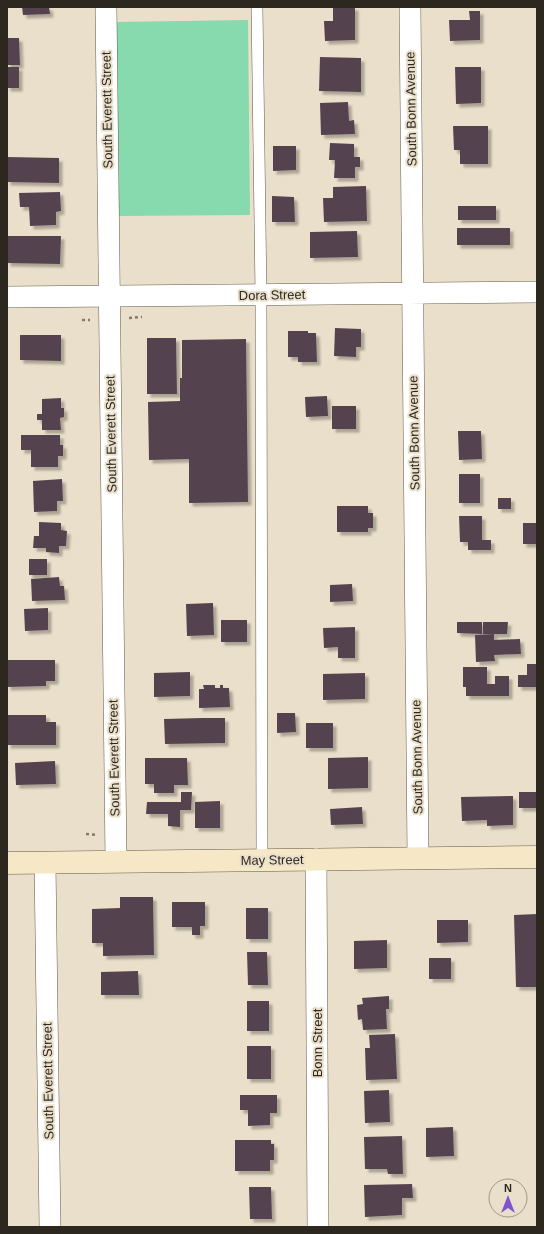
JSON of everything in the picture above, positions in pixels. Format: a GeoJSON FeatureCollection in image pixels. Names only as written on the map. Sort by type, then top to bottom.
{"type":"FeatureCollection","features":[{"type":"Feature","properties":{"kind":"street","name":"South Everett Street"},"geometry":{"type":"LineString","coordinates":[[106,7],[116,861]]}},
{"type":"Feature","properties":{"kind":"street","name":"South Bonn Avenue"},"geometry":{"type":"LineString","coordinates":[[410,7],[418,858]]}},
{"type":"Feature","properties":{"kind":"street","name":"Dora Street"},"geometry":{"type":"LineString","coordinates":[[7,297],[537,292]]}},
{"type":"Feature","properties":{"kind":"street","name":"May Street"},"geometry":{"type":"LineString","coordinates":[[7,863],[537,857]]}},
{"type":"Feature","properties":{"kind":"street","name":"Bonn Street"},"geometry":{"type":"LineString","coordinates":[[316,859],[318,1227]]}},
{"type":"Feature","properties":{"kind":"street","name":"South Everett Street"},"geometry":{"type":"LineString","coordinates":[[45,863],[50,1227]]}},
{"type":"Feature","properties":{"kind":"lane"},"geometry":{"type":"LineString","coordinates":[[257,7],[261,295],[262,860]]}},
{"type":"Feature","properties":{"kind":"green space"},"geometry":{"type":"Polygon","coordinates":[[[248,20],[250,215],[118,216],[116,22],[248,20]]]}},
{"type":"Feature","properties":{"kind":"building"},"geometry":{"type":"Polygon","coordinates":[[[22,7],[49,7],[50,14],[23,15],[22,7]]]}},
{"type":"Feature","properties":{"kind":"building"},"geometry":{"type":"Polygon","coordinates":[[[333,7],[355,7],[355,40],[325,41],[324,21],[333,21],[333,7]]]}},
{"type":"Feature","properties":{"kind":"building"},"geometry":{"type":"Polygon","coordinates":[[[469,11],[480,11],[480,40],[450,41],[449,20],[470,20],[469,11]]]}},
{"type":"Feature","properties":{"kind":"building"},"geometry":{"type":"Polygon","coordinates":[[[7,38],[19,38],[20,65],[7,65],[7,38]]]}},
{"type":"Feature","properties":{"kind":"building"},"geometry":{"type":"Polygon","coordinates":[[[320,57],[361,58],[361,92],[319,91],[320,57]]]}},
{"type":"Feature","properties":{"kind":"building"},"geometry":{"type":"Polygon","coordinates":[[[7,67],[19,67],[19,88],[7,88],[7,67]]]}},
{"type":"Feature","properties":{"kind":"building"},"geometry":{"type":"Polygon","coordinates":[[[455,67],[481,67],[481,103],[456,104],[455,67]]]}},
{"type":"Feature","properties":{"kind":"building"},"geometry":{"type":"Polygon","coordinates":[[[348,102],[349,121],[354,120],[355,134],[321,135],[320,103],[348,102]]]}},
{"type":"Feature","properties":{"kind":"building"},"geometry":{"type":"Polygon","coordinates":[[[453,126],[488,126],[488,164],[460,164],[460,150],[454,150],[453,126]]]}},
{"type":"Feature","properties":{"kind":"building"},"geometry":{"type":"Polygon","coordinates":[[[330,143],[354,144],[354,157],[360,157],[360,167],[355,167],[355,178],[334,178],[335,160],[329,160],[330,143]]]}},
{"type":"Feature","properties":{"kind":"building"},"geometry":{"type":"Polygon","coordinates":[[[273,146],[296,146],[296,170],[273,171],[273,146]]]}},
{"type":"Feature","properties":{"kind":"building"},"geometry":{"type":"Polygon","coordinates":[[[7,157],[59,158],[59,183],[7,182],[7,157]]]}},
{"type":"Feature","properties":{"kind":"building"},"geometry":{"type":"Polygon","coordinates":[[[366,186],[367,221],[324,222],[323,198],[333,198],[333,187],[366,186]]]}},
{"type":"Feature","properties":{"kind":"building"},"geometry":{"type":"Polygon","coordinates":[[[60,192],[61,211],[56,212],[56,225],[30,226],[29,207],[20,207],[19,193],[60,192]]]}},
{"type":"Feature","properties":{"kind":"building"},"geometry":{"type":"Polygon","coordinates":[[[272,196],[294,197],[295,222],[272,222],[272,196]]]}},
{"type":"Feature","properties":{"kind":"building"},"geometry":{"type":"Polygon","coordinates":[[[458,206],[496,206],[496,220],[458,220],[458,206]]]}},
{"type":"Feature","properties":{"kind":"building"},"geometry":{"type":"Polygon","coordinates":[[[457,228],[510,228],[510,245],[457,245],[457,228]]]}},
{"type":"Feature","properties":{"kind":"building"},"geometry":{"type":"Polygon","coordinates":[[[357,231],[358,257],[310,258],[310,232],[357,231]]]}},
{"type":"Feature","properties":{"kind":"building"},"geometry":{"type":"Polygon","coordinates":[[[7,236],[61,236],[60,264],[7,263],[7,236]]]}},
{"type":"Feature","properties":{"kind":"building"},"geometry":{"type":"Polygon","coordinates":[[[335,328],[361,329],[361,347],[356,347],[356,357],[334,356],[335,328]]]}},
{"type":"Feature","properties":{"kind":"building"},"geometry":{"type":"Polygon","coordinates":[[[288,331],[308,331],[308,333],[316,333],[317,362],[298,362],[298,357],[288,357],[288,331]]]}},
{"type":"Feature","properties":{"kind":"building"},"geometry":{"type":"Polygon","coordinates":[[[20,335],[61,335],[61,361],[20,360],[20,335]]]}},
{"type":"Feature","properties":{"kind":"building"},"geometry":{"type":"Polygon","coordinates":[[[147,338],[176,338],[177,394],[147,394],[147,338]]]}},
{"type":"Feature","properties":{"kind":"building"},"geometry":{"type":"Polygon","coordinates":[[[246,339],[248,502],[189,503],[189,459],[149,460],[148,402],[180,401],[180,378],[182,378],[182,340],[246,339]]]}},
{"type":"Feature","properties":{"kind":"building"},"geometry":{"type":"Polygon","coordinates":[[[327,396],[328,416],[306,417],[305,397],[327,396]]]}},
{"type":"Feature","properties":{"kind":"building"},"geometry":{"type":"Polygon","coordinates":[[[61,398],[61,408],[64,408],[64,417],[60,418],[61,430],[42,430],[42,420],[37,420],[37,414],[42,414],[42,399],[61,398]]]}},
{"type":"Feature","properties":{"kind":"building"},"geometry":{"type":"Polygon","coordinates":[[[332,406],[356,406],[356,429],[332,429],[332,406]]]}},
{"type":"Feature","properties":{"kind":"building"},"geometry":{"type":"Polygon","coordinates":[[[458,431],[481,431],[482,459],[459,460],[458,431]]]}},
{"type":"Feature","properties":{"kind":"building"},"geometry":{"type":"Polygon","coordinates":[[[21,435],[60,435],[60,445],[63,445],[63,456],[58,456],[58,467],[31,467],[31,450],[21,450],[21,435]]]}},
{"type":"Feature","properties":{"kind":"building"},"geometry":{"type":"Polygon","coordinates":[[[459,474],[480,474],[480,503],[459,503],[459,474]]]}},
{"type":"Feature","properties":{"kind":"building"},"geometry":{"type":"Polygon","coordinates":[[[62,479],[63,501],[57,501],[57,511],[34,512],[33,481],[62,479]]]}},
{"type":"Feature","properties":{"kind":"building"},"geometry":{"type":"Polygon","coordinates":[[[498,498],[511,498],[511,509],[498,509],[498,498]]]}},
{"type":"Feature","properties":{"kind":"building"},"geometry":{"type":"Polygon","coordinates":[[[337,506],[368,506],[368,513],[373,513],[373,528],[368,528],[368,532],[337,532],[337,506]]]}},
{"type":"Feature","properties":{"kind":"building"},"geometry":{"type":"Polygon","coordinates":[[[459,516],[482,516],[482,540],[491,540],[491,550],[468,550],[468,542],[460,542],[459,516]]]}},
{"type":"Feature","properties":{"kind":"building"},"geometry":{"type":"Polygon","coordinates":[[[39,522],[61,523],[61,530],[67,531],[66,546],[59,546],[59,553],[46,552],[46,548],[33,548],[34,536],[39,536],[39,522]]]}},
{"type":"Feature","properties":{"kind":"building"},"geometry":{"type":"Polygon","coordinates":[[[523,523],[537,523],[537,544],[523,544],[523,523]]]}},
{"type":"Feature","properties":{"kind":"building"},"geometry":{"type":"Polygon","coordinates":[[[29,559],[47,559],[47,575],[29,575],[29,559]]]}},
{"type":"Feature","properties":{"kind":"building"},"geometry":{"type":"Polygon","coordinates":[[[59,577],[60,586],[64,586],[65,600],[32,601],[31,579],[59,577]]]}},
{"type":"Feature","properties":{"kind":"building"},"geometry":{"type":"Polygon","coordinates":[[[352,584],[353,601],[330,602],[330,585],[352,584]]]}},
{"type":"Feature","properties":{"kind":"building"},"geometry":{"type":"Polygon","coordinates":[[[213,603],[214,635],[187,636],[186,604],[213,603]]]}},
{"type":"Feature","properties":{"kind":"building"},"geometry":{"type":"Polygon","coordinates":[[[48,608],[48,630],[25,631],[24,609],[48,608]]]}},
{"type":"Feature","properties":{"kind":"building"},"geometry":{"type":"Polygon","coordinates":[[[221,620],[247,620],[247,642],[221,642],[221,620]]]}},
{"type":"Feature","properties":{"kind":"building"},"geometry":{"type":"Polygon","coordinates":[[[457,622],[482,622],[482,634],[457,633],[457,622]]]}},
{"type":"Feature","properties":{"kind":"building"},"geometry":{"type":"Polygon","coordinates":[[[483,622],[508,622],[507,634],[483,634],[483,622]]]}},
{"type":"Feature","properties":{"kind":"building"},"geometry":{"type":"Polygon","coordinates":[[[355,627],[355,658],[338,658],[338,647],[324,648],[323,628],[355,627]]]}},
{"type":"Feature","properties":{"kind":"building"},"geometry":{"type":"Polygon","coordinates":[[[494,634],[494,640],[520,639],[521,654],[494,655],[495,661],[476,662],[475,635],[494,634]]]}},
{"type":"Feature","properties":{"kind":"building"},"geometry":{"type":"Polygon","coordinates":[[[7,660],[55,660],[55,681],[46,681],[46,686],[7,687],[7,660]]]}},
{"type":"Feature","properties":{"kind":"building"},"geometry":{"type":"Polygon","coordinates":[[[527,664],[537,664],[537,687],[518,687],[518,675],[527,675],[527,664]]]}},
{"type":"Feature","properties":{"kind":"building"},"geometry":{"type":"Polygon","coordinates":[[[463,667],[487,667],[487,684],[495,684],[495,676],[509,676],[509,696],[466,696],[466,687],[463,687],[463,667]]]}},
{"type":"Feature","properties":{"kind":"building"},"geometry":{"type":"Polygon","coordinates":[[[190,672],[190,696],[154,697],[154,673],[190,672]]]}},
{"type":"Feature","properties":{"kind":"building"},"geometry":{"type":"Polygon","coordinates":[[[365,673],[365,699],[323,700],[323,674],[365,673]]]}},
{"type":"Feature","properties":{"kind":"building"},"geometry":{"type":"Polygon","coordinates":[[[203,685],[215,685],[215,688],[220,688],[220,685],[223,685],[223,688],[229,688],[230,707],[199,708],[199,689],[204,689],[203,685]]]}},
{"type":"Feature","properties":{"kind":"building"},"geometry":{"type":"Polygon","coordinates":[[[277,713],[295,713],[296,732],[277,733],[277,713]]]}},
{"type":"Feature","properties":{"kind":"building"},"geometry":{"type":"Polygon","coordinates":[[[7,715],[46,715],[46,722],[56,722],[56,745],[7,745],[7,715]]]}},
{"type":"Feature","properties":{"kind":"building"},"geometry":{"type":"Polygon","coordinates":[[[225,718],[225,743],[165,744],[164,719],[225,718]]]}},
{"type":"Feature","properties":{"kind":"building"},"geometry":{"type":"Polygon","coordinates":[[[306,723],[333,723],[333,748],[306,748],[306,723]]]}},
{"type":"Feature","properties":{"kind":"building"},"geometry":{"type":"Polygon","coordinates":[[[368,757],[368,788],[328,789],[328,758],[368,757]]]}},
{"type":"Feature","properties":{"kind":"building"},"geometry":{"type":"Polygon","coordinates":[[[145,758],[187,758],[188,785],[174,785],[174,793],[154,793],[154,784],[145,784],[145,758]]]}},
{"type":"Feature","properties":{"kind":"building"},"geometry":{"type":"Polygon","coordinates":[[[55,761],[56,784],[16,785],[15,763],[55,761]]]}},
{"type":"Feature","properties":{"kind":"building"},"geometry":{"type":"Polygon","coordinates":[[[181,792],[192,792],[191,810],[180,810],[180,827],[168,826],[168,814],[146,814],[147,802],[181,802],[181,792]]]}},
{"type":"Feature","properties":{"kind":"building"},"geometry":{"type":"Polygon","coordinates":[[[519,792],[537,792],[537,808],[519,808],[519,792]]]}},
{"type":"Feature","properties":{"kind":"building"},"geometry":{"type":"Polygon","coordinates":[[[513,796],[513,825],[487,826],[487,820],[462,821],[461,797],[513,796]]]}},
{"type":"Feature","properties":{"kind":"building"},"geometry":{"type":"Polygon","coordinates":[[[220,801],[220,828],[195,828],[195,802],[220,801]]]}},
{"type":"Feature","properties":{"kind":"building"},"geometry":{"type":"Polygon","coordinates":[[[362,807],[363,824],[331,825],[330,809],[362,807]]]}},
{"type":"Feature","properties":{"kind":"building"},"geometry":{"type":"Polygon","coordinates":[[[120,897],[153,897],[154,955],[103,956],[103,943],[92,943],[92,909],[120,908],[120,897]]]}},
{"type":"Feature","properties":{"kind":"building"},"geometry":{"type":"Polygon","coordinates":[[[172,902],[205,902],[205,926],[200,926],[200,935],[192,935],[192,927],[172,927],[172,902]]]}},
{"type":"Feature","properties":{"kind":"building"},"geometry":{"type":"Polygon","coordinates":[[[246,908],[268,908],[268,939],[246,939],[246,908]]]}},
{"type":"Feature","properties":{"kind":"building"},"geometry":{"type":"Polygon","coordinates":[[[537,914],[537,987],[516,987],[514,915],[537,914]]]}},
{"type":"Feature","properties":{"kind":"building"},"geometry":{"type":"Polygon","coordinates":[[[437,920],[468,920],[468,942],[437,943],[437,920]]]}},
{"type":"Feature","properties":{"kind":"building"},"geometry":{"type":"Polygon","coordinates":[[[387,940],[387,968],[354,969],[354,941],[387,940]]]}},
{"type":"Feature","properties":{"kind":"building"},"geometry":{"type":"Polygon","coordinates":[[[247,952],[267,952],[268,985],[248,985],[247,952]]]}},
{"type":"Feature","properties":{"kind":"building"},"geometry":{"type":"Polygon","coordinates":[[[429,958],[451,958],[451,979],[429,979],[429,958]]]}},
{"type":"Feature","properties":{"kind":"building"},"geometry":{"type":"Polygon","coordinates":[[[138,971],[139,995],[101,995],[101,972],[138,971]]]}},
{"type":"Feature","properties":{"kind":"building"},"geometry":{"type":"Polygon","coordinates":[[[389,996],[389,1009],[386,1009],[387,1029],[363,1030],[362,1019],[358,1020],[357,1005],[363,1004],[362,998],[389,996]]]}},
{"type":"Feature","properties":{"kind":"building"},"geometry":{"type":"Polygon","coordinates":[[[247,1001],[269,1001],[269,1031],[247,1031],[247,1001]]]}},
{"type":"Feature","properties":{"kind":"building"},"geometry":{"type":"Polygon","coordinates":[[[395,1034],[397,1079],[366,1080],[365,1048],[370,1048],[369,1035],[395,1034]]]}},
{"type":"Feature","properties":{"kind":"building"},"geometry":{"type":"Polygon","coordinates":[[[247,1046],[271,1046],[271,1079],[247,1079],[247,1046]]]}},
{"type":"Feature","properties":{"kind":"building"},"geometry":{"type":"Polygon","coordinates":[[[389,1090],[390,1122],[365,1123],[364,1091],[389,1090]]]}},
{"type":"Feature","properties":{"kind":"building"},"geometry":{"type":"Polygon","coordinates":[[[240,1095],[277,1095],[277,1113],[270,1113],[270,1125],[248,1126],[248,1110],[240,1110],[240,1095]]]}},
{"type":"Feature","properties":{"kind":"building"},"geometry":{"type":"Polygon","coordinates":[[[453,1127],[454,1156],[426,1157],[426,1128],[453,1127]]]}},
{"type":"Feature","properties":{"kind":"building"},"geometry":{"type":"Polygon","coordinates":[[[402,1136],[403,1174],[388,1174],[387,1169],[365,1169],[364,1137],[402,1136]]]}},
{"type":"Feature","properties":{"kind":"building"},"geometry":{"type":"Polygon","coordinates":[[[235,1140],[271,1140],[271,1144],[274,1144],[274,1160],[270,1160],[270,1171],[235,1171],[235,1140]]]}},
{"type":"Feature","properties":{"kind":"building"},"geometry":{"type":"Polygon","coordinates":[[[412,1184],[413,1198],[402,1198],[402,1215],[365,1217],[364,1185],[412,1184]]]}},
{"type":"Feature","properties":{"kind":"building"},"geometry":{"type":"Polygon","coordinates":[[[249,1187],[271,1187],[272,1219],[250,1219],[249,1187]]]}}]}
